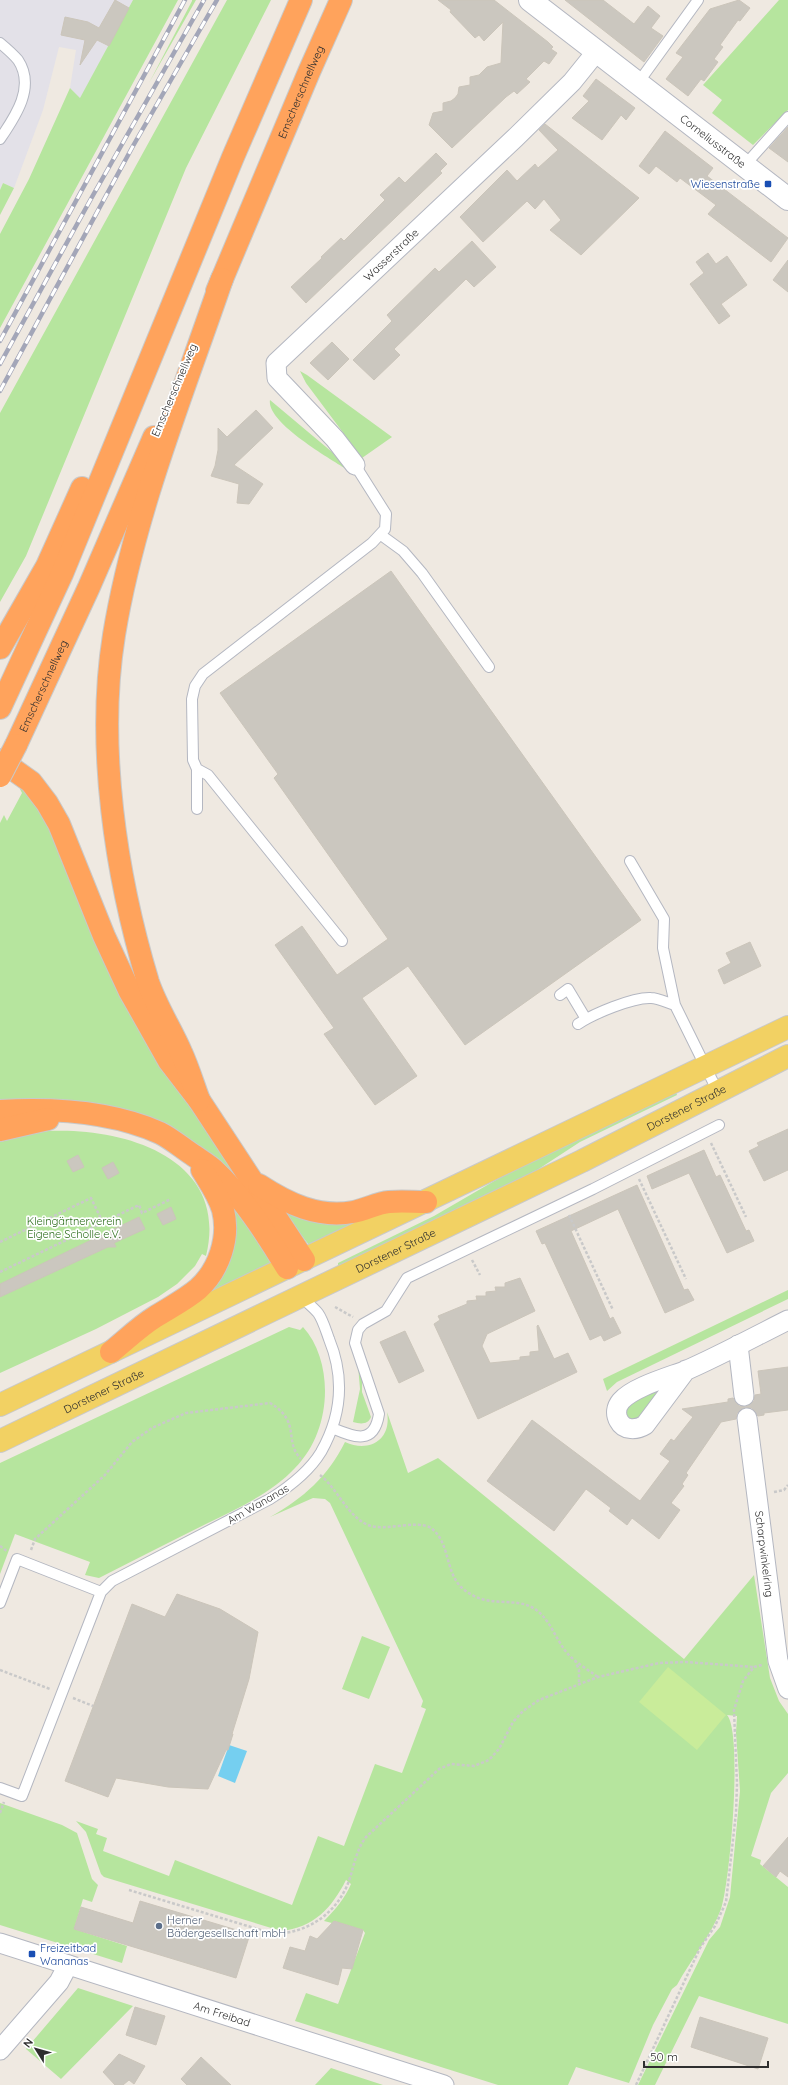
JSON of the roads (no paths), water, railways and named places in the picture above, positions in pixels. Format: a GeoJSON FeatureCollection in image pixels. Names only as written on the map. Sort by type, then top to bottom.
{"type":"FeatureCollection","features":[{"type":"Feature","properties":{"kind":"highway"},"geometry":{"type":"LineString","coordinates":[[0,708],[62,574],[233,157],[301,0]]}},
{"type":"Feature","properties":{"kind":"highway","name":"Emscherschnellweg"},"geometry":{"type":"LineString","coordinates":[[0,776],[16,745],[89,587],[222,279],[308,72],[341,0]]}},
{"type":"Feature","properties":{"kind":"highway"},"geometry":{"type":"LineString","coordinates":[[199,1100],[182,1053],[149,985],[136,935],[115,840],[111,798],[107,714],[114,637],[124,583],[137,531],[222,279]]}},
{"type":"Feature","properties":{"kind":"highway"},"geometry":{"type":"LineString","coordinates":[[0,648],[47,566],[114,420],[146,370]]}},
{"type":"Feature","properties":{"kind":"highway"},"geometry":{"type":"LineString","coordinates":[[0,760],[15,769],[31,782],[50,808],[59,824],[128,990],[169,1061],[199,1100],[253,1181],[296,1264]]}},
{"type":"Feature","properties":{"kind":"highway"},"geometry":{"type":"LineString","coordinates":[[0,1111],[40,1109],[94,1115],[126,1121],[161,1134],[214,1170],[225,1181],[274,1246],[296,1264]]}},
{"type":"Feature","properties":{"kind":"highway"},"geometry":{"type":"LineString","coordinates":[[0,1130],[51,1118],[94,1115]]}},
{"type":"Feature","properties":{"kind":"highway"},"geometry":{"type":"LineString","coordinates":[[111,1352],[153,1318],[198,1289],[208,1277],[219,1257],[225,1234],[223,1210],[214,1188],[191,1154]]}},
{"type":"Feature","properties":{"kind":"highway"},"geometry":{"type":"LineString","coordinates":[[253,1181],[289,1203],[302,1208],[328,1213],[355,1212],[388,1202],[426,1202]]}},
{"type":"Feature","properties":{"kind":"main road","name":"Corneliusstraße"},"geometry":{"type":"LineString","coordinates":[[530,0],[788,199]]}},
{"type":"Feature","properties":{"kind":"main road"},"geometry":{"type":"LineString","coordinates":[[0,1404],[426,1202],[788,1027]]}},
{"type":"Feature","properties":{"kind":"main road","name":"Dorstener Straße"},"geometry":{"type":"LineString","coordinates":[[0,1441],[582,1161],[788,1056]]}},
{"type":"Feature","properties":{"kind":"main road"},"geometry":{"type":"LineString","coordinates":[[296,1264],[309,1292]]}},
{"type":"Feature","properties":{"kind":"street","name":"Wasserstraße"},"geometry":{"type":"LineString","coordinates":[[355,465],[335,439],[277,378],[276,362],[515,138],[572,82],[597,51]]}},
{"type":"Feature","properties":{"kind":"street"},"geometry":{"type":"LineString","coordinates":[[686,1370],[788,1320]]}},
{"type":"Feature","properties":{"kind":"street"},"geometry":{"type":"LineString","coordinates":[[738,1345],[744,1396]]}},
{"type":"Feature","properties":{"kind":"street","name":"Scharpwinkelring"},"geometry":{"type":"LineString","coordinates":[[747,1418],[778,1661],[788,1689]]}},
{"type":"Feature","properties":{"kind":"street","name":"Am Freibad"},"geometry":{"type":"LineString","coordinates":[[0,1943],[444,2085]]}},
{"type":"Feature","properties":{"kind":"street"},"geometry":{"type":"LineString","coordinates":[[0,2050],[59,1982],[68,1965]]}},
{"type":"Feature","properties":{"kind":"lane"},"geometry":{"type":"LineString","coordinates":[[638,83],[698,0]]}},
{"type":"Feature","properties":{"kind":"lane"},"geometry":{"type":"LineString","coordinates":[[0,43],[18,61],[26,85],[16,115],[0,139]]}},
{"type":"Feature","properties":{"kind":"lane"},"geometry":{"type":"LineString","coordinates":[[745,165],[788,117]]}},
{"type":"Feature","properties":{"kind":"lane"},"geometry":{"type":"LineString","coordinates":[[197,809],[197,769],[193,760],[192,699],[195,686],[203,674],[372,543],[386,529],[386,514],[355,465]]}},
{"type":"Feature","properties":{"kind":"lane"},"geometry":{"type":"LineString","coordinates":[[381,535],[403,551],[422,573],[489,667]]}},
{"type":"Feature","properties":{"kind":"lane"},"geometry":{"type":"LineString","coordinates":[[197,769],[208,775],[342,941]]}},
{"type":"Feature","properties":{"kind":"lane"},"geometry":{"type":"LineString","coordinates":[[630,861],[664,919],[663,948],[675,1005],[718,1092]]}},
{"type":"Feature","properties":{"kind":"lane"},"geometry":{"type":"LineString","coordinates":[[560,995],[568,989],[582,1021],[625,1003],[651,998],[675,1005]]}},
{"type":"Feature","properties":{"kind":"lane"},"geometry":{"type":"LineString","coordinates":[[332,1428],[353,1437],[361,1437],[372,1433],[377,1425],[379,1414],[355,1343],[358,1330],[363,1324],[386,1311],[407,1278],[563,1203],[719,1125]]}},
{"type":"Feature","properties":{"kind":"lane","name":"Am Wananas"},"geometry":{"type":"LineString","coordinates":[[309,1292],[318,1314]]}},
{"type":"Feature","properties":{"kind":"lane","name":"Am Wananas"},"geometry":{"type":"LineString","coordinates":[[101,1592],[112,1581],[270,1499],[291,1485],[320,1453],[332,1428],[338,1409],[339,1376],[336,1357],[309,1292]]}},
{"type":"Feature","properties":{"kind":"lane"},"geometry":{"type":"LineString","coordinates":[[0,1603],[17,1559],[101,1592],[22,1796],[0,1788]]}},
{"type":"Feature","properties":{"kind":"water"},"geometry":{"type":"Polygon","coordinates":[[[229,1745],[247,1751],[235,1783],[218,1776],[229,1745]]]}},
{"type":"Feature","properties":{"kind":"railway"},"geometry":{"type":"LineString","coordinates":[[0,341],[185,0]]}},
{"type":"Feature","properties":{"kind":"railway"},"geometry":{"type":"LineString","coordinates":[[0,364],[92,197],[204,0]]}},
{"type":"Feature","properties":{"kind":"railway"},"geometry":{"type":"LineString","coordinates":[[0,391],[133,146],[217,0]]}},
{"type":"Feature","properties":{"kind":"place","name":"Wiesenstraße"},"geometry":{"type":"Point","coordinates":[768,184]}},
{"type":"Feature","properties":{"kind":"place","name":"Herner Bädergesellschaft mbH"},"geometry":{"type":"Point","coordinates":[159,1926]}},
{"type":"Feature","properties":{"kind":"place","name":"Freizeitbad Wananas"},"geometry":{"type":"Point","coordinates":[32,1954]}},
{"type":"Feature","properties":{"kind":"park label","name":"Kleingärtnerverein Eigene Scholle e.V."},"geometry":{"type":"Point","coordinates":[74,1227]}}]}
